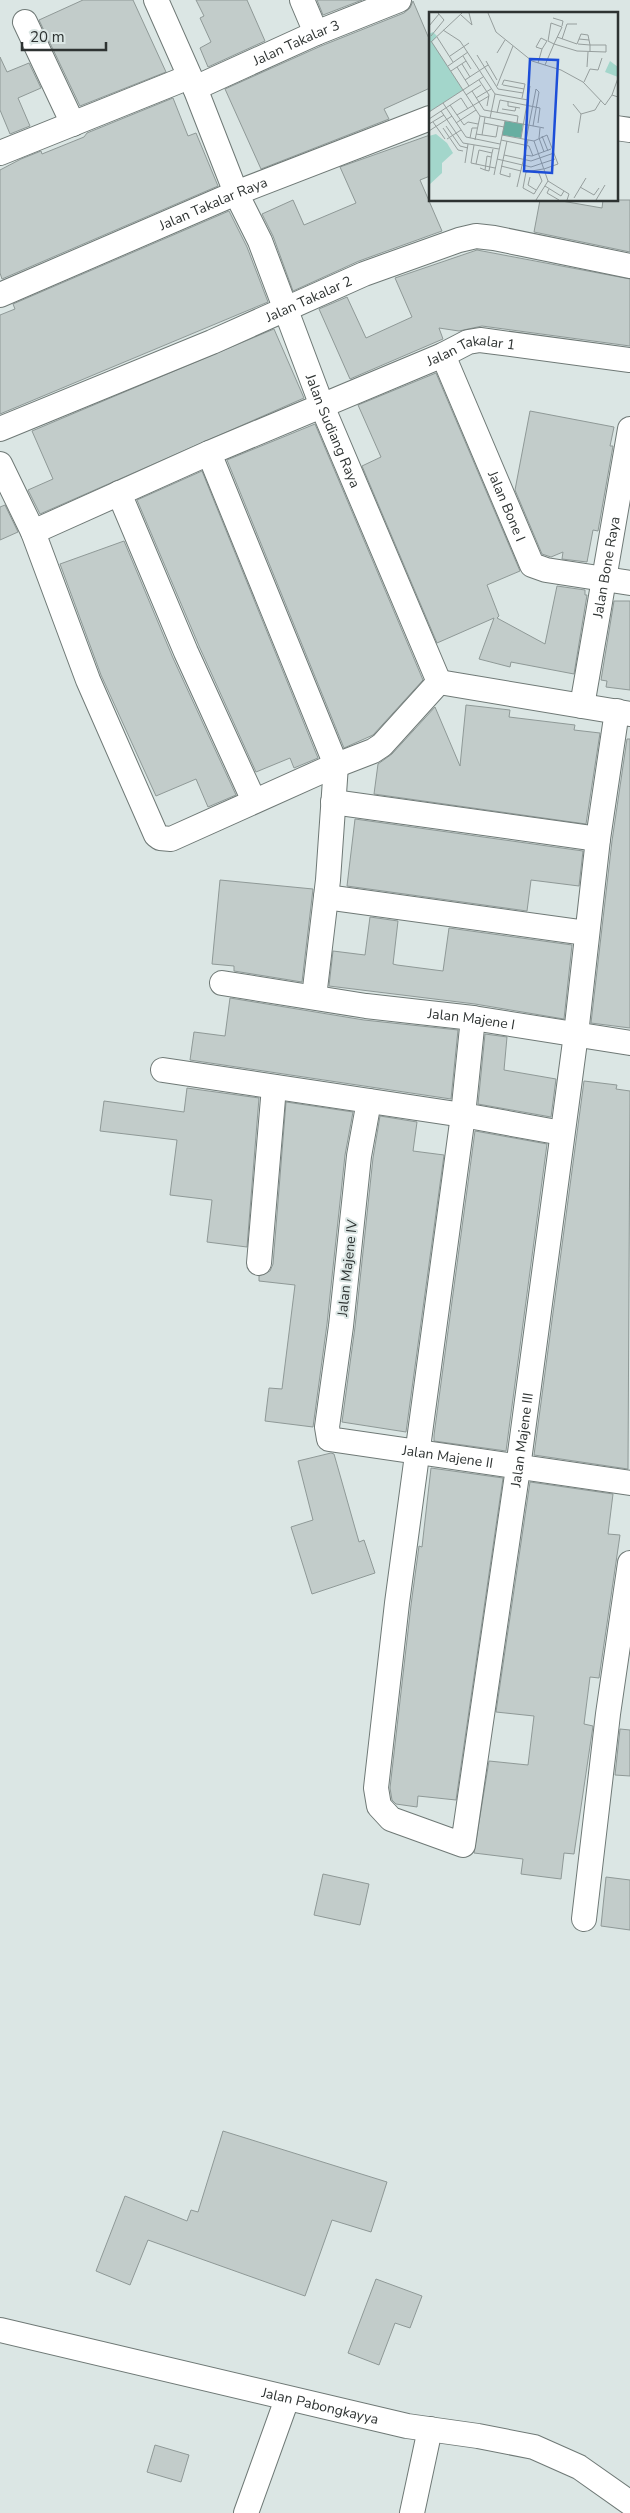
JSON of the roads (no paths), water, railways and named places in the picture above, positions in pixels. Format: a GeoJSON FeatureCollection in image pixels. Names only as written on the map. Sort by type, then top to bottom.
{"type":"FeatureCollection","features":[{"type":"Feature","properties":{"kind":"street","name":"Jalan Sudiang Raya"},"geometry":{"type":"LineString","coordinates":[[156,0],[192,82],[236,193],[260,241],[322,406],[440,682]]}},
{"type":"Feature","properties":{"kind":"street"},"geometry":{"type":"LineString","coordinates":[[302,0],[316,33]]}},
{"type":"Feature","properties":{"kind":"street","name":"Jalan Takalar 3"},"geometry":{"type":"LineString","coordinates":[[0,153],[72,124],[192,82],[399,0]]}},
{"type":"Feature","properties":{"kind":"street"},"geometry":{"type":"LineString","coordinates":[[25,22],[72,124]]}},
{"type":"Feature","properties":{"kind":"street","name":"Jalan Takalar Raya"},"geometry":{"type":"LineString","coordinates":[[0,295],[236,193],[429,118]]}},
{"type":"Feature","properties":{"kind":"street","name":"Jalan Takalar 2"},"geometry":{"type":"LineString","coordinates":[[0,430],[212,342],[364,274],[476,236],[630,266]]}},
{"type":"Feature","properties":{"kind":"street","name":"Jalan Takalar 1"},"geometry":{"type":"LineString","coordinates":[[33,532],[209,453],[443,355],[468,342],[480,340],[630,360]]}},
{"type":"Feature","properties":{"kind":"street","name":"Jalan Bone I"},"geometry":{"type":"LineString","coordinates":[[443,355],[532,565],[546,570],[630,583]]}},
{"type":"Feature","properties":{"kind":"street","name":"Jalan Bone Raya"},"geometry":{"type":"LineString","coordinates":[[582,706],[630,428]]}},
{"type":"Feature","properties":{"kind":"street"},"geometry":{"type":"LineString","coordinates":[[209,453],[336,765],[327,889],[314,997]]}},
{"type":"Feature","properties":{"kind":"street"},"geometry":{"type":"LineString","coordinates":[[0,464],[33,532],[88,680],[156,835],[160,838],[171,839],[336,765],[373,751],[382,745],[440,682],[624,713]]}},
{"type":"Feature","properties":{"kind":"street"},"geometry":{"type":"LineString","coordinates":[[119,493],[186,652],[254,801]]}},
{"type":"Feature","properties":{"kind":"street","name":"Jalan Majene III"},"geometry":{"type":"LineString","coordinates":[[418,1451],[396,1603],[376,1788],[379,1806],[391,1819],[462,1844],[518,1468],[576,1034],[598,839],[624,713]]}},
{"type":"Feature","properties":{"kind":"street"},"geometry":{"type":"LineString","coordinates":[[333,802],[598,839]]}},
{"type":"Feature","properties":{"kind":"street"},"geometry":{"type":"LineString","coordinates":[[327,889],[586,933]]}},
{"type":"Feature","properties":{"kind":"street","name":"Jalan Majene I"},"geometry":{"type":"LineString","coordinates":[[222,984],[366,1006],[473,1018],[630,1043]]}},
{"type":"Feature","properties":{"kind":"street"},"geometry":{"type":"LineString","coordinates":[[418,1451],[463,1115],[473,1018]]}},
{"type":"Feature","properties":{"kind":"street"},"geometry":{"type":"LineString","coordinates":[[163,1070],[463,1115],[562,1133]]}},
{"type":"Feature","properties":{"kind":"street"},"geometry":{"type":"LineString","coordinates":[[259,1263],[274,1087]]}},
{"type":"Feature","properties":{"kind":"street","name":"Jalan Majene IV"},"geometry":{"type":"LineString","coordinates":[[327,1435],[359,1156],[369,1101]]}},
{"type":"Feature","properties":{"kind":"street","name":"Jalan Majene II"},"geometry":{"type":"LineString","coordinates":[[327,1435],[333,1440],[630,1483]]}},
{"type":"Feature","properties":{"kind":"street"},"geometry":{"type":"LineString","coordinates":[[584,1919],[606,1738],[627,1608],[630,1563]]}},
{"type":"Feature","properties":{"kind":"street","name":"Jalan Pabongkayya"},"geometry":{"type":"LineString","coordinates":[[0,2330],[287,2400],[430,2429],[534,2447],[579,2467],[630,2503]]}},
{"type":"Feature","properties":{"kind":"street"},"geometry":{"type":"LineString","coordinates":[[246,2513],[287,2400]]}},
{"type":"Feature","properties":{"kind":"street"},"geometry":{"type":"LineString","coordinates":[[412,2513],[430,2429]]}}]}
